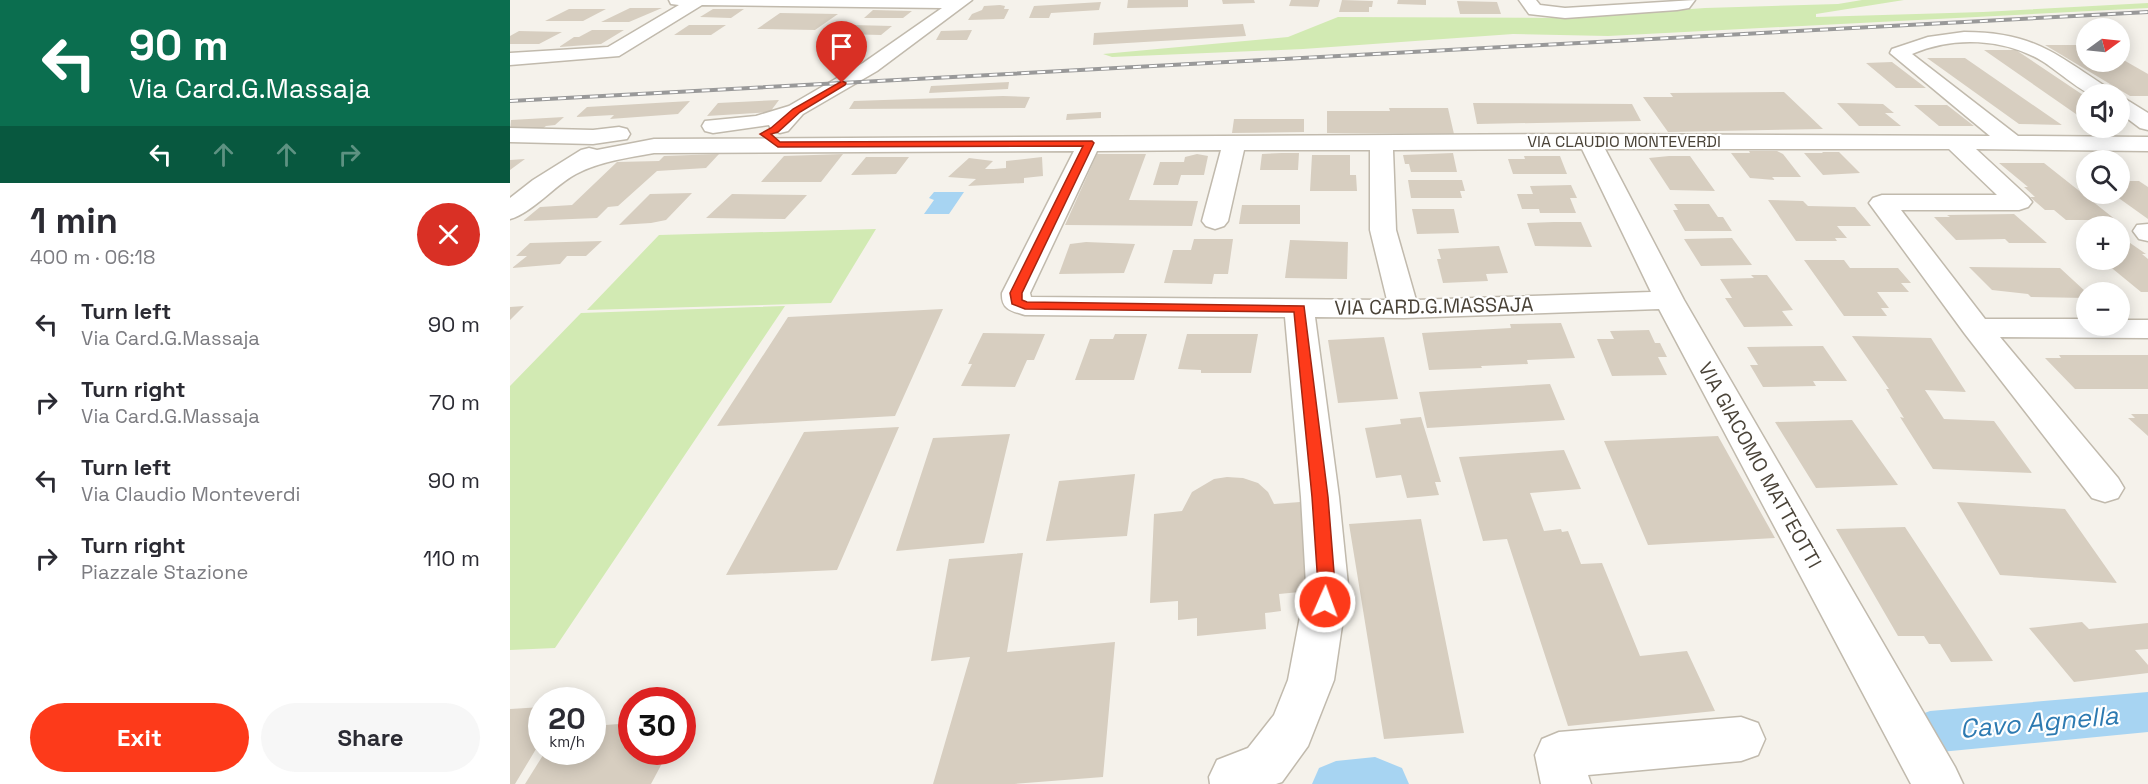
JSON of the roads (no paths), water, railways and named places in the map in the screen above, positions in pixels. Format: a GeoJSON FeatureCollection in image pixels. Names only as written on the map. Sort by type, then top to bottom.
{"type":"FeatureCollection","features":[{"type":"Feature","properties":{"kind":"street"},"geometry":{"type":"LineString","coordinates":[[677,0],[962,1]]}},
{"type":"Feature","properties":{"kind":"street"},"geometry":{"type":"LineString","coordinates":[[510,59],[612,52],[699,0]]}},
{"type":"Feature","properties":{"kind":"street"},"geometry":{"type":"LineString","coordinates":[[1527,0],[1535,10],[1556,13],[1677,5],[1687,0]]}},
{"type":"Feature","properties":{"kind":"street"},"geometry":{"type":"LineString","coordinates":[[771,139],[774,130],[796,110],[870,67],[962,1]]}},
{"type":"Feature","properties":{"kind":"street"},"geometry":{"type":"LineString","coordinates":[[2014,144],[1899,53],[1913,45],[1935,40],[2003,39],[2033,48],[2089,84]]}},
{"type":"Feature","properties":{"kind":"street"},"geometry":{"type":"LineString","coordinates":[[649,139],[719,138],[796,110]]}},
{"type":"Feature","properties":{"kind":"street"},"geometry":{"type":"LineString","coordinates":[[2130,111],[2148,123]]}},
{"type":"Feature","properties":{"kind":"street"},"geometry":{"type":"LineString","coordinates":[[510,135],[604,145],[655,138],[679,128],[719,138]]}},
{"type":"Feature","properties":{"kind":"street","name":"VIA CLAUDIO MONTEVERDI"},"geometry":{"type":"LineString","coordinates":[[719,138],[1089,143],[1590,141],[2148,144]]}},
{"type":"Feature","properties":{"kind":"street","name":"VIA GIACOMO MATTEOTTI"},"geometry":{"type":"LineString","coordinates":[[1590,141],[1803,570],[1938,784]]}},
{"type":"Feature","properties":{"kind":"street"},"geometry":{"type":"LineString","coordinates":[[1381,142],[1383,230],[1404,309]]}},
{"type":"Feature","properties":{"kind":"street"},"geometry":{"type":"LineString","coordinates":[[1955,142],[2019,202],[1882,203],[1976,328],[2105,488]]}},
{"type":"Feature","properties":{"kind":"street","name":"VIA CARD.G.MASSAJA"},"geometry":{"type":"LineString","coordinates":[[1089,143],[1016,293],[1016,302],[1025,306],[1404,309],[1669,300]]}},
{"type":"Feature","properties":{"kind":"street"},"geometry":{"type":"LineString","coordinates":[[1215,221],[1234,143]]}},
{"type":"Feature","properties":{"kind":"street"},"geometry":{"type":"LineString","coordinates":[[510,211],[542,185],[604,145]]}},
{"type":"Feature","properties":{"kind":"street"},"geometry":{"type":"LineString","coordinates":[[1235,781],[1265,765],[1291,730],[1311,680],[1322,619],[1326,574],[1299,308]]}},
{"type":"Feature","properties":{"kind":"street"},"geometry":{"type":"LineString","coordinates":[[1976,328],[2148,329]]}},
{"type":"Feature","properties":{"kind":"street"},"geometry":{"type":"LineString","coordinates":[[1566,784],[1559,755],[1741,739]]}},
{"type":"Feature","properties":{"kind":"water"},"geometry":{"type":"Polygon","coordinates":[[[934,192],[964,192],[949,214],[924,214],[934,200],[929,198],[934,192]]]}},
{"type":"Feature","properties":{"kind":"waterway","name":"Cavo Agnella"},"geometry":{"type":"LineString","coordinates":[[1930,732],[2148,712]]}},
{"type":"Feature","properties":{"kind":"waterway","name":"Cavo Agnella"},"geometry":{"type":"LineString","coordinates":[[1336,784],[1375,780],[1385,784]]}},
{"type":"Feature","properties":{"kind":"railway"},"geometry":{"type":"LineString","coordinates":[[510,101],[2148,12]]}}]}
